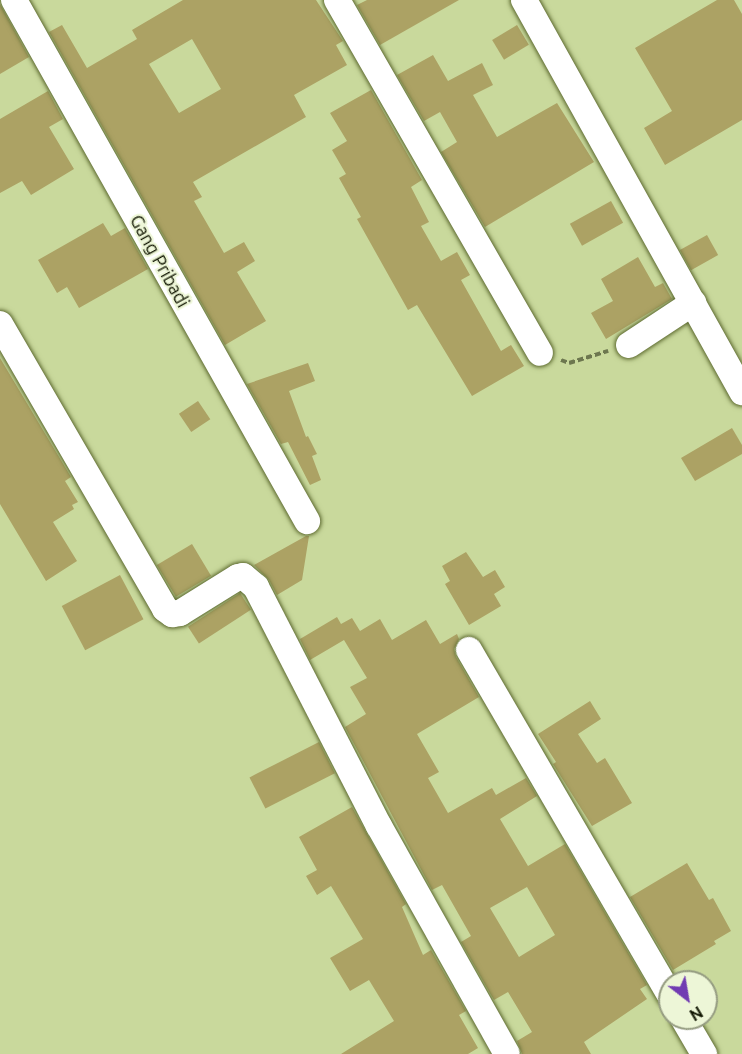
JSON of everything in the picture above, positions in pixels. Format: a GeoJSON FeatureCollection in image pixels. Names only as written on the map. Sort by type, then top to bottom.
{"type":"FeatureCollection","features":[{"type":"Feature","properties":{"kind":"street","name":"Gang Pribadi"},"geometry":{"type":"LineString","coordinates":[[14,0],[307,521]]}},
{"type":"Feature","properties":{"kind":"street"},"geometry":{"type":"LineString","coordinates":[[337,0],[540,353]]}},
{"type":"Feature","properties":{"kind":"street"},"geometry":{"type":"LineString","coordinates":[[524,0],[742,392]]}},
{"type":"Feature","properties":{"kind":"street"},"geometry":{"type":"LineString","coordinates":[[629,345],[693,303]]}},
{"type":"Feature","properties":{"kind":"street"},"geometry":{"type":"LineString","coordinates":[[0,324],[165,609],[172,614],[180,613],[243,576],[256,587],[379,826],[507,1054]]}},
{"type":"Feature","properties":{"kind":"street"},"geometry":{"type":"LineString","coordinates":[[469,650],[658,974]]}},
{"type":"Feature","properties":{"kind":"street"},"geometry":{"type":"LineString","coordinates":[[690,1030],[704,1054]]}},
{"type":"Feature","properties":{"kind":"path"},"geometry":{"type":"LineString","coordinates":[[540,353],[569,363],[629,345]]}},
{"type":"Feature","properties":{"kind":"building"},"geometry":{"type":"Polygon","coordinates":[[[183,0],[316,0],[343,41],[336,45],[347,65],[294,95],[306,117],[193,182],[202,197],[194,201],[224,253],[244,242],[255,261],[237,272],[266,321],[225,345],[49,32],[62,25],[87,68],[137,39],[132,30],[183,0]],[[192,39],[149,64],[179,113],[221,89],[192,39]]]}},
{"type":"Feature","properties":{"kind":"building"},"geometry":{"type":"Polygon","coordinates":[[[367,0],[459,0],[380,45],[357,5],[367,0]]]}},
{"type":"Feature","properties":{"kind":"building"},"geometry":{"type":"Polygon","coordinates":[[[717,0],[734,0],[742,14],[742,120],[665,165],[644,128],[672,111],[635,48],[717,0]]]}},
{"type":"Feature","properties":{"kind":"building"},"geometry":{"type":"Polygon","coordinates":[[[0,4],[29,57],[0,74],[0,4]]]}},
{"type":"Feature","properties":{"kind":"building"},"geometry":{"type":"Polygon","coordinates":[[[517,25],[529,45],[504,60],[492,40],[517,25]]]}},
{"type":"Feature","properties":{"kind":"building"},"geometry":{"type":"Polygon","coordinates":[[[433,55],[448,81],[482,63],[493,85],[473,95],[497,137],[557,103],[594,162],[485,227],[441,152],[457,142],[440,112],[424,121],[397,75],[433,55]]]}},
{"type":"Feature","properties":{"kind":"building"},"geometry":{"type":"Polygon","coordinates":[[[371,90],[422,180],[411,187],[429,222],[421,226],[441,261],[457,252],[470,275],[461,280],[501,351],[511,345],[524,366],[472,396],[417,305],[408,310],[357,219],[361,217],[339,178],[346,174],[332,150],[347,141],[330,113],[371,90]]]}},
{"type":"Feature","properties":{"kind":"building"},"geometry":{"type":"Polygon","coordinates":[[[48,91],[63,119],[49,127],[74,169],[31,195],[22,181],[0,193],[0,119],[48,91]]]}},
{"type":"Feature","properties":{"kind":"building"},"geometry":{"type":"Polygon","coordinates":[[[611,201],[623,223],[582,246],[570,224],[611,201]]]}},
{"type":"Feature","properties":{"kind":"building"},"geometry":{"type":"Polygon","coordinates":[[[103,223],[111,236],[125,228],[148,269],[79,308],[67,287],[57,293],[38,260],[103,223]]]}},
{"type":"Feature","properties":{"kind":"building"},"geometry":{"type":"Polygon","coordinates":[[[707,235],[718,255],[691,270],[680,250],[707,235]]]}},
{"type":"Feature","properties":{"kind":"building"},"geometry":{"type":"Polygon","coordinates":[[[638,257],[655,287],[663,283],[672,299],[606,339],[591,313],[613,301],[601,279],[638,257]]]}},
{"type":"Feature","properties":{"kind":"building"},"geometry":{"type":"Polygon","coordinates":[[[0,358],[71,477],[65,481],[78,502],[72,505],[74,509],[53,522],[77,561],[46,581],[0,504],[0,358]]]}},
{"type":"Feature","properties":{"kind":"building"},"geometry":{"type":"Polygon","coordinates":[[[308,363],[315,381],[289,391],[306,437],[308,436],[317,454],[312,456],[321,480],[310,485],[288,442],[281,444],[247,384],[308,363]]]}},
{"type":"Feature","properties":{"kind":"building"},"geometry":{"type":"Polygon","coordinates":[[[198,401],[210,419],[191,432],[179,414],[198,401]]]}},
{"type":"Feature","properties":{"kind":"building"},"geometry":{"type":"Polygon","coordinates":[[[732,428],[742,445],[742,454],[695,481],[681,458],[732,428]]]}},
{"type":"Feature","properties":{"kind":"building"},"geometry":{"type":"Polygon","coordinates":[[[309,536],[302,580],[277,595],[269,580],[254,565],[309,536]]]}},
{"type":"Feature","properties":{"kind":"building"},"geometry":{"type":"Polygon","coordinates":[[[192,544],[211,576],[176,597],[157,565],[192,544]]]}},
{"type":"Feature","properties":{"kind":"building"},"geometry":{"type":"Polygon","coordinates":[[[466,552],[483,577],[495,570],[505,587],[494,594],[501,606],[469,625],[445,584],[450,581],[442,566],[466,552]]]}},
{"type":"Feature","properties":{"kind":"building"},"geometry":{"type":"Polygon","coordinates":[[[120,575],[143,619],[85,650],[62,606],[120,575]]]}},
{"type":"Feature","properties":{"kind":"building"},"geometry":{"type":"Polygon","coordinates":[[[240,593],[251,610],[199,644],[188,627],[240,593]]]}},
{"type":"Feature","properties":{"kind":"building"},"geometry":{"type":"Polygon","coordinates":[[[337,617],[341,624],[352,618],[360,631],[380,619],[392,640],[426,620],[440,644],[457,634],[459,639],[454,649],[456,657],[479,697],[417,734],[439,772],[428,778],[448,813],[492,788],[496,795],[526,778],[537,796],[500,819],[528,866],[565,844],[647,985],[640,989],[647,999],[584,1042],[591,1054],[522,1054],[517,1041],[532,1032],[508,992],[494,1000],[461,942],[471,936],[442,885],[432,890],[345,727],[366,714],[350,687],[367,678],[344,640],[310,660],[300,639],[337,617]],[[527,887],[490,908],[519,957],[555,935],[527,887]]]}},
{"type":"Feature","properties":{"kind":"building"},"geometry":{"type":"Polygon","coordinates":[[[590,701],[601,719],[578,734],[597,763],[605,758],[632,803],[592,826],[553,764],[556,762],[538,734],[590,701]]]}},
{"type":"Feature","properties":{"kind":"building"},"geometry":{"type":"Polygon","coordinates":[[[319,742],[335,773],[265,809],[250,777],[319,742]]]}},
{"type":"Feature","properties":{"kind":"building"},"geometry":{"type":"Polygon","coordinates":[[[352,807],[406,904],[402,907],[423,955],[431,950],[466,1011],[459,1015],[478,1048],[468,1054],[341,1054],[394,1021],[369,980],[350,991],[330,958],[363,939],[331,886],[317,895],[306,876],[317,870],[299,837],[352,807]]]}},
{"type":"Feature","properties":{"kind":"building"},"geometry":{"type":"Polygon","coordinates":[[[687,863],[709,900],[713,898],[731,931],[714,941],[716,944],[673,970],[630,897],[687,863]]]}}]}
